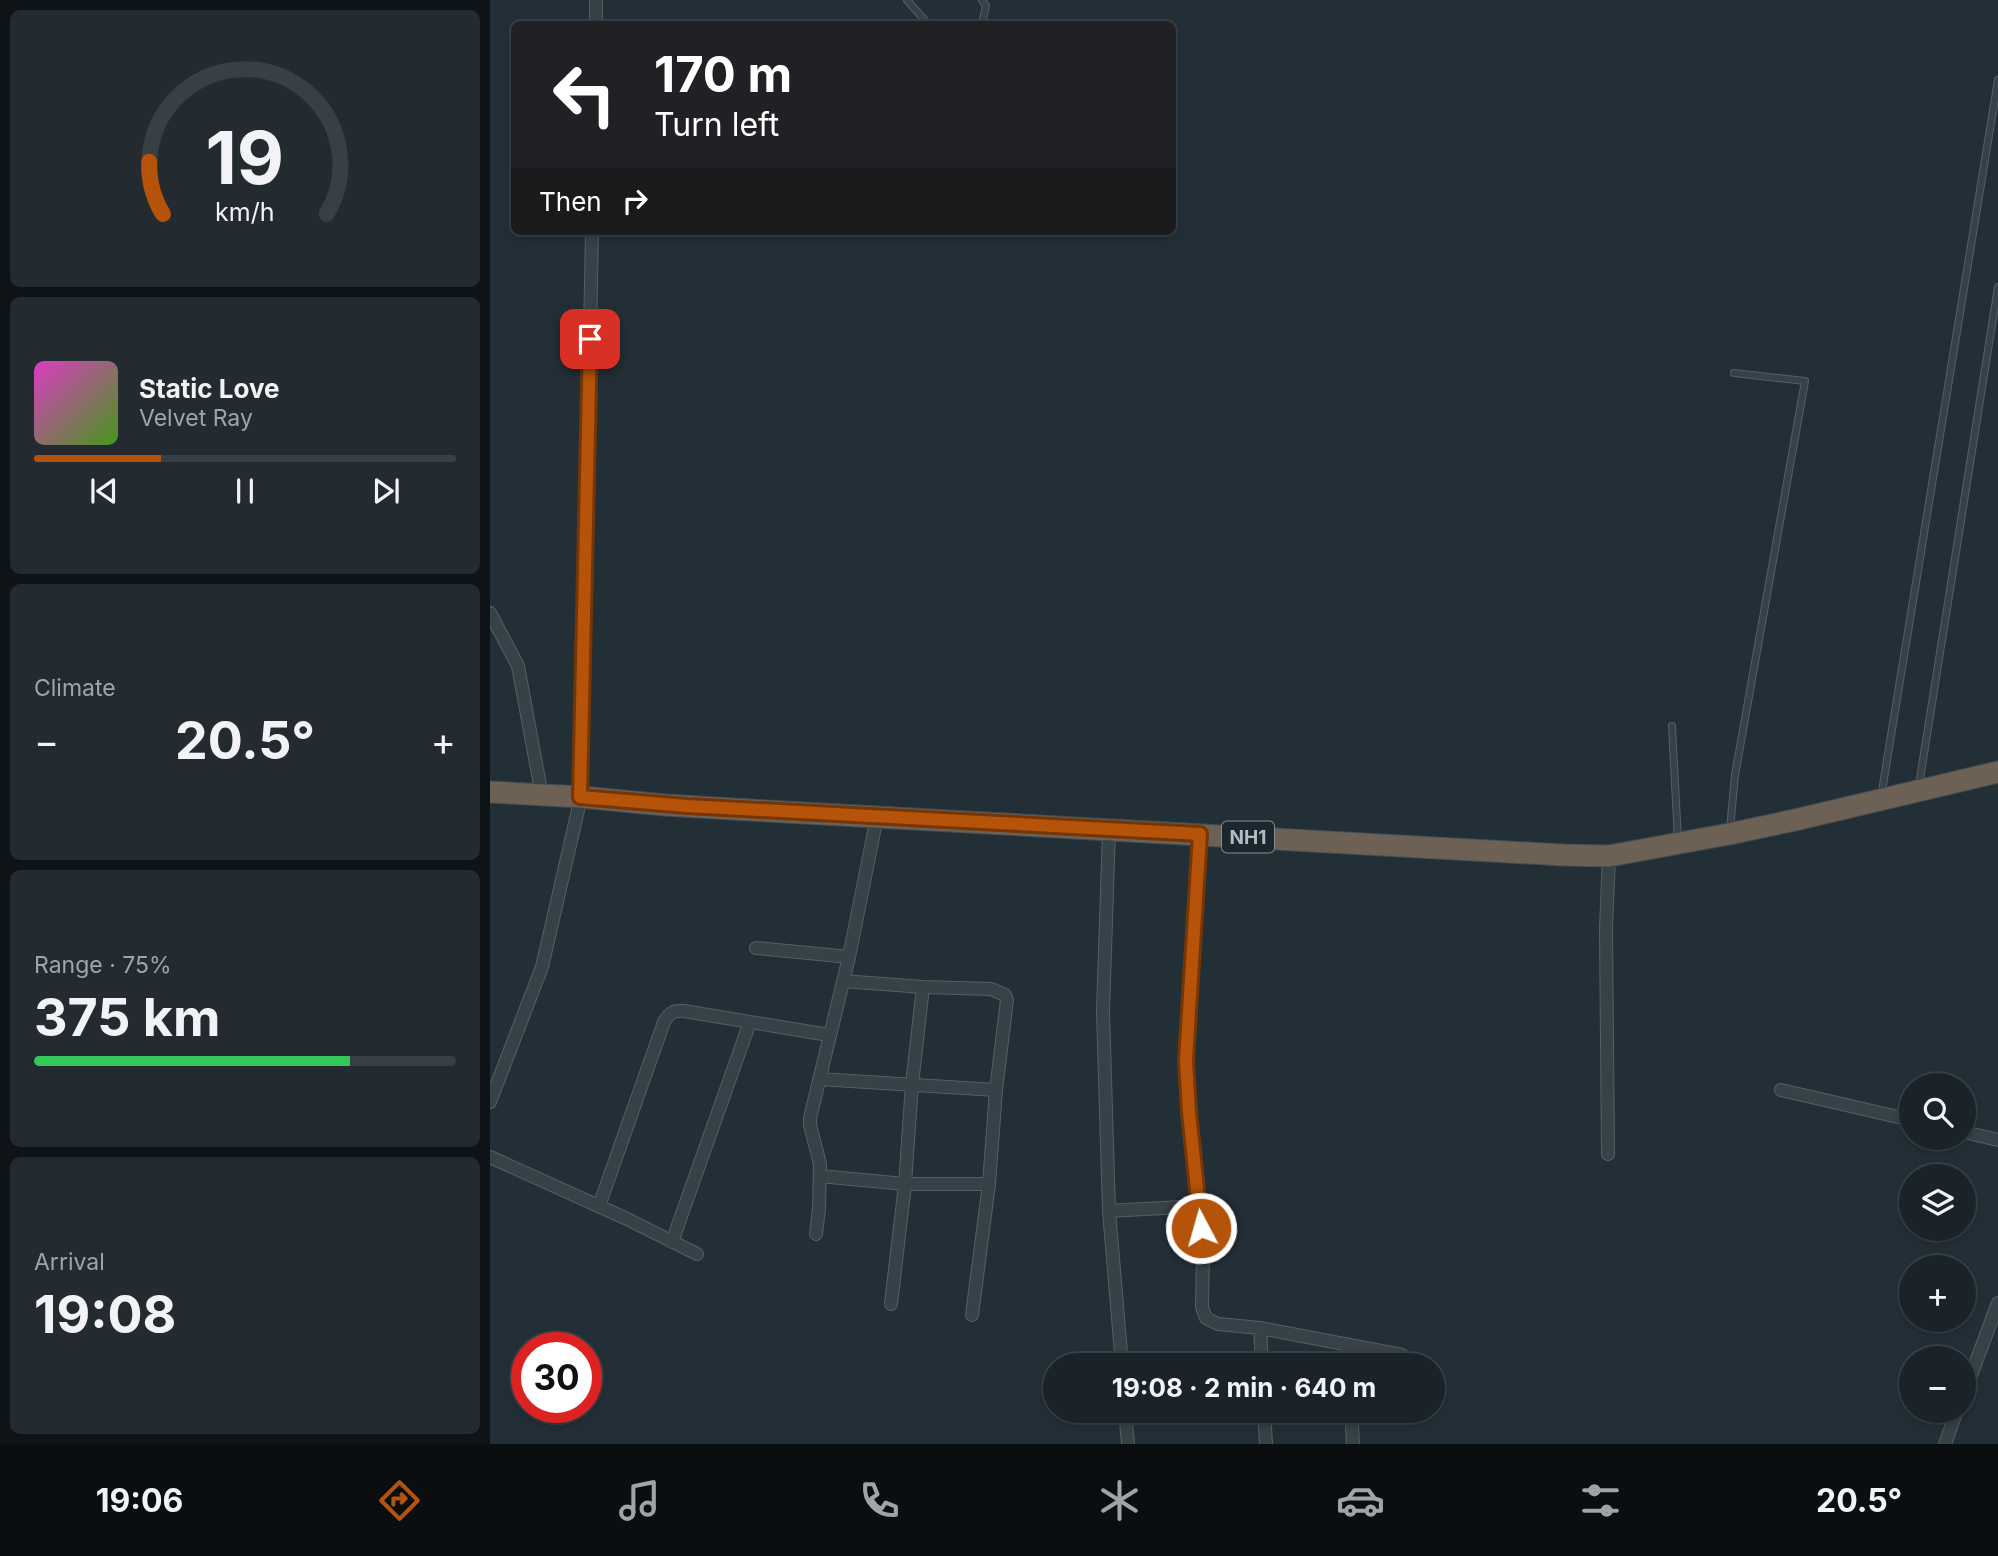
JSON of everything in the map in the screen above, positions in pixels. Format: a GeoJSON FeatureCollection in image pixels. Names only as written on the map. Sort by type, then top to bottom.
{"type":"FeatureCollection","features":[{"type":"Feature","properties":{"kind":"highway","name":"NH1"},"geometry":{"type":"LineString","coordinates":[[490,792],[665,805],[1609,856],[1729,834],[1998,772]]}},
{"type":"Feature","properties":{"kind":"street"},"geometry":{"type":"LineString","coordinates":[[596,0],[596,21]]}},
{"type":"Feature","properties":{"kind":"street"},"geometry":{"type":"LineString","coordinates":[[490,1102],[542,967],[580,797],[592,235]]}},
{"type":"Feature","properties":{"kind":"street"},"geometry":{"type":"LineString","coordinates":[[490,613],[518,666],[542,796]]}},
{"type":"Feature","properties":{"kind":"street"},"geometry":{"type":"LineString","coordinates":[[816,1234],[820,1164],[810,1125],[849,957],[877,817]]}},
{"type":"Feature","properties":{"kind":"street"},"geometry":{"type":"LineString","coordinates":[[1110,830],[1103,1011],[1109,1211],[1121,1353]]}},
{"type":"Feature","properties":{"kind":"street"},"geometry":{"type":"LineString","coordinates":[[1200,834],[1186,1060],[1203,1250],[1202,1307],[1206,1318],[1218,1324],[1260,1328],[1391,1353]]}},
{"type":"Feature","properties":{"kind":"street"},"geometry":{"type":"LineString","coordinates":[[1608,1154],[1606,929],[1609,856]]}},
{"type":"Feature","properties":{"kind":"street"},"geometry":{"type":"LineString","coordinates":[[756,948],[849,957]]}},
{"type":"Feature","properties":{"kind":"street"},"geometry":{"type":"LineString","coordinates":[[843,981],[991,989],[1005,995],[1007,1000],[996,1090],[989,1184],[972,1315]]}},
{"type":"Feature","properties":{"kind":"street"},"geometry":{"type":"LineString","coordinates":[[891,1304],[923,987]]}},
{"type":"Feature","properties":{"kind":"street"},"geometry":{"type":"LineString","coordinates":[[599,1206],[667,1016],[677,1010],[829,1035]]}},
{"type":"Feature","properties":{"kind":"street"},"geometry":{"type":"LineString","coordinates":[[672,1242],[750,1022]]}},
{"type":"Feature","properties":{"kind":"street"},"geometry":{"type":"LineString","coordinates":[[819,1079],[996,1090]]}},
{"type":"Feature","properties":{"kind":"street"},"geometry":{"type":"LineString","coordinates":[[1781,1090],[1899,1117]]}},
{"type":"Feature","properties":{"kind":"street"},"geometry":{"type":"LineString","coordinates":[[1976,1135],[1998,1140]]}},
{"type":"Feature","properties":{"kind":"street"},"geometry":{"type":"LineString","coordinates":[[490,1157],[697,1254]]}},
{"type":"Feature","properties":{"kind":"street"},"geometry":{"type":"LineString","coordinates":[[820,1176],[905,1184],[989,1184]]}},
{"type":"Feature","properties":{"kind":"street"},"geometry":{"type":"LineString","coordinates":[[1109,1211],[1199,1206]]}},
{"type":"Feature","properties":{"kind":"street"},"geometry":{"type":"LineString","coordinates":[[1976,1362],[1998,1303]]}},
{"type":"Feature","properties":{"kind":"street"},"geometry":{"type":"LineString","coordinates":[[1260,1328],[1261,1353]]}},
{"type":"Feature","properties":{"kind":"street"},"geometry":{"type":"LineString","coordinates":[[1347,1345],[1347,1353]]}},
{"type":"Feature","properties":{"kind":"street"},"geometry":{"type":"LineString","coordinates":[[1126,1423],[1128,1444]]}},
{"type":"Feature","properties":{"kind":"street"},"geometry":{"type":"LineString","coordinates":[[1265,1423],[1266,1444]]}},
{"type":"Feature","properties":{"kind":"street"},"geometry":{"type":"LineString","coordinates":[[1352,1423],[1353,1444]]}},
{"type":"Feature","properties":{"kind":"street"},"geometry":{"type":"LineString","coordinates":[[1945,1444],[1952,1423]]}},
{"type":"Feature","properties":{"kind":"lane"},"geometry":{"type":"LineString","coordinates":[[907,0],[925,21]]}},
{"type":"Feature","properties":{"kind":"lane"},"geometry":{"type":"LineString","coordinates":[[982,0],[986,6],[983,21]]}},
{"type":"Feature","properties":{"kind":"lane"},"geometry":{"type":"LineString","coordinates":[[1880,800],[1998,80]]}},
{"type":"Feature","properties":{"kind":"lane"},"geometry":{"type":"LineString","coordinates":[[1918,791],[1998,287]]}},
{"type":"Feature","properties":{"kind":"lane"},"geometry":{"type":"LineString","coordinates":[[1729,834],[1735,775],[1805,381],[1734,373]]}},
{"type":"Feature","properties":{"kind":"lane"},"geometry":{"type":"LineString","coordinates":[[1672,726],[1678,842]]}},
{"type":"Feature","properties":{"kind":"route"},"geometry":{"type":"LineString","coordinates":[[590,339],[580,797],[665,805],[1200,834],[1186,1060],[1201,1228]]}}]}
